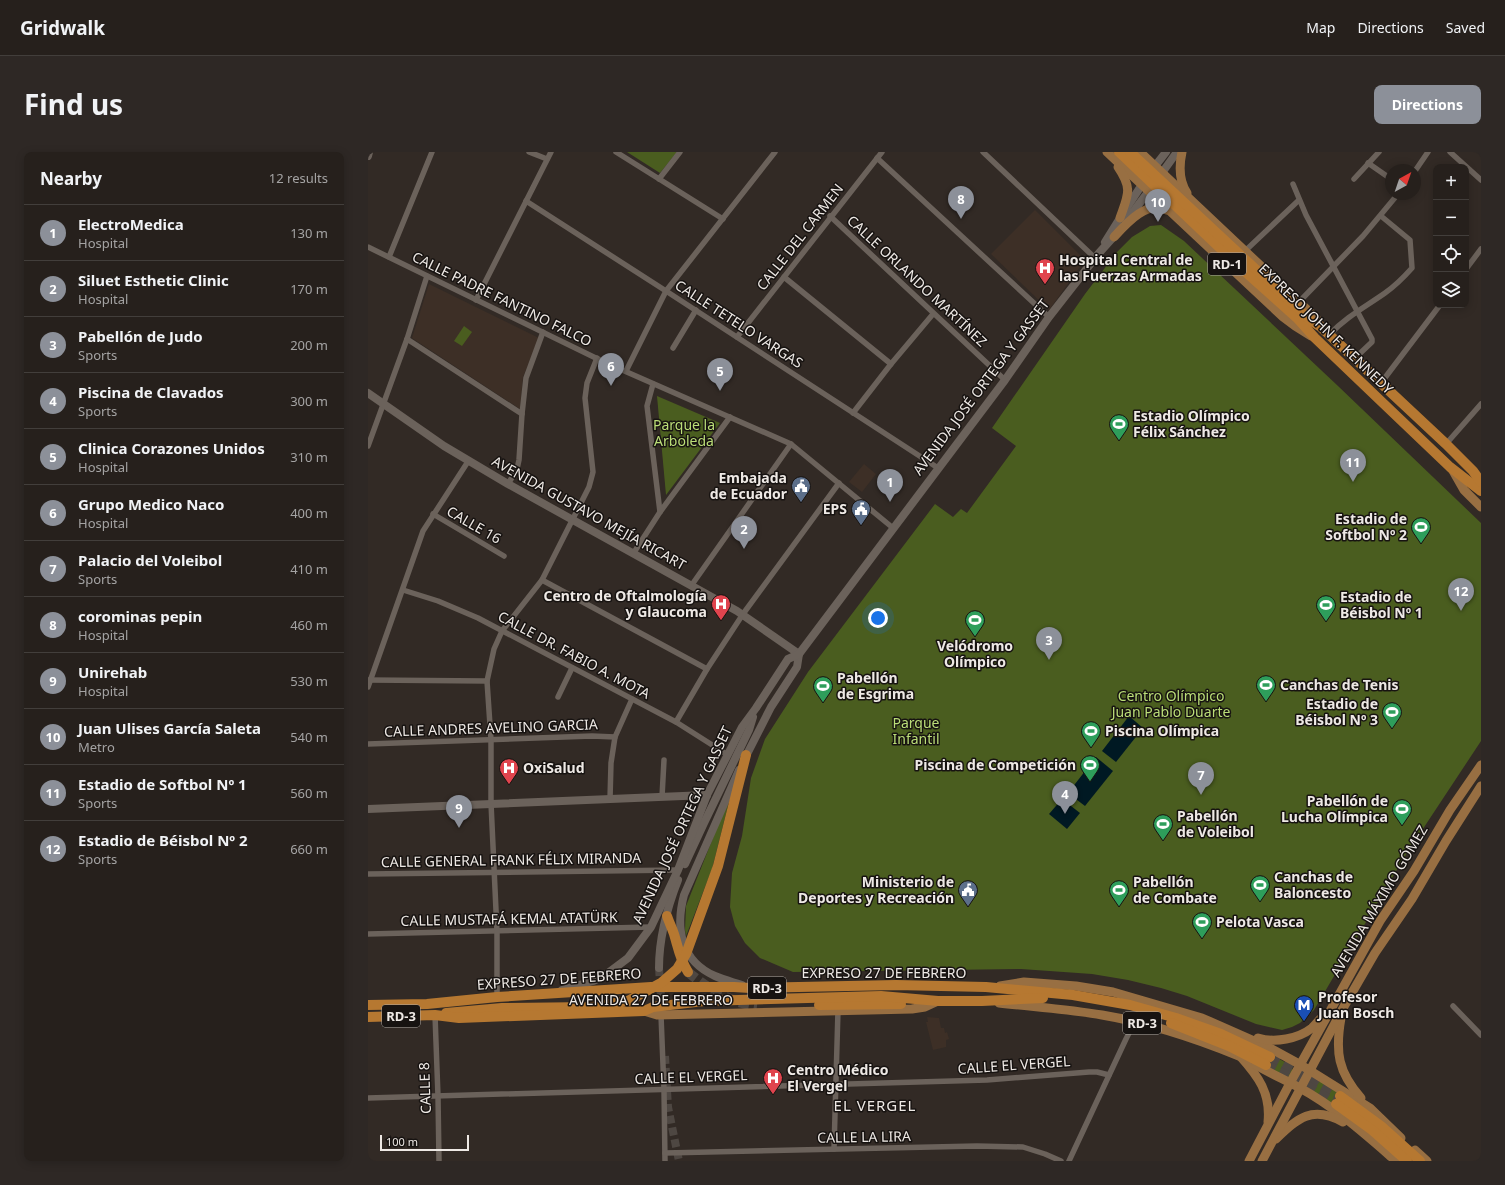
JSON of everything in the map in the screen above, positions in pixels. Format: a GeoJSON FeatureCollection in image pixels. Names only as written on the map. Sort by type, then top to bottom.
{"type":"FeatureCollection","features":[{"type":"Feature","properties":{"kind":"highway","name":"EXPRESO JOHN F. KENNEDY"},"geometry":{"type":"LineString","coordinates":[[1119,152],[1244,260],[1315,338],[1450,466],[1481,491]]}},
{"type":"Feature","properties":{"kind":"highway","name":"EXPRESO JOHN F. KENNEDY"},"geometry":{"type":"LineString","coordinates":[[1130,152],[1244,260],[1310,320],[1329,334],[1477,473],[1481,482]]}},
{"type":"Feature","properties":{"kind":"highway"},"geometry":{"type":"LineString","coordinates":[[435,1015],[454,1011],[502,1008],[591,1007],[628,1001],[662,983],[677,970],[686,954],[700,918],[718,866],[746,755]]}},
{"type":"Feature","properties":{"kind":"highway"},"geometry":{"type":"LineString","coordinates":[[667,916],[684,967],[688,972]]}},
{"type":"Feature","properties":{"kind":"highway","name":"EXPRESO 27 DE FEBRERO"},"geometry":{"type":"LineString","coordinates":[[368,1005],[427,1004],[497,996],[651,988],[750,988],[896,985],[986,987],[1073,995],[1130,1005],[1198,1025],[1244,1044],[1268,1061],[1175,1025],[1122,1009],[1041,998],[935,1002],[881,996],[704,1001],[654,1007],[644,1011]]}},
{"type":"Feature","properties":{"kind":"highway"},"geometry":{"type":"LineString","coordinates":[[758,1006],[935,1002]]}},
{"type":"Feature","properties":{"kind":"highway","name":"AVENIDA 27 DE FEBRERO"},"geometry":{"type":"LineString","coordinates":[[435,1015],[459,1018],[644,1011]]}},
{"type":"Feature","properties":{"kind":"highway","name":"RD-3"},"geometry":{"type":"LineString","coordinates":[[368,1017],[435,1015]]}},
{"type":"Feature","properties":{"kind":"highway"},"geometry":{"type":"LineString","coordinates":[[1407,1161],[1338,1100],[1381,1126],[1420,1161]]}},
{"type":"Feature","properties":{"kind":"main road"},"geometry":{"type":"LineString","coordinates":[[368,156],[370,152]]}},
{"type":"Feature","properties":{"kind":"main road"},"geometry":{"type":"LineString","coordinates":[[1107,152],[1125,177],[1128,185],[1127,200],[1120,218]]}},
{"type":"Feature","properties":{"kind":"main road","name":"RD-1"},"geometry":{"type":"LineString","coordinates":[[1107,152],[1283,317],[1315,338]]}},
{"type":"Feature","properties":{"kind":"main road"},"geometry":{"type":"LineString","coordinates":[[1113,152],[1125,164],[1131,166],[1135,165],[1138,160],[1138,156],[1134,152]]}},
{"type":"Feature","properties":{"kind":"main road","name":"RD-1"},"geometry":{"type":"LineString","coordinates":[[1140,152],[1210,218],[1244,260],[1299,302],[1316,318],[1321,327]]}},
{"type":"Feature","properties":{"kind":"main road","name":"AVENIDA JOSÉ ORTEGA Y GASSET"},"geometry":{"type":"LineString","coordinates":[[750,988],[714,976],[702,968],[691,958],[683,944],[680,927],[680,915],[684,895],[746,755],[771,707],[797,667],[799,654],[1005,380],[1049,317],[1097,256],[1114,237],[1146,188],[1155,165],[1166,152]]}},
{"type":"Feature","properties":{"kind":"main road","name":"AVENIDA JOSÉ ORTEGA Y GASSET"},"geometry":{"type":"LineString","coordinates":[[1097,256],[1120,218],[1162,172],[1177,152]]}},
{"type":"Feature","properties":{"kind":"main road"},"geometry":{"type":"LineString","coordinates":[[1182,152],[1180,168],[1182,184],[1195,204]]}},
{"type":"Feature","properties":{"kind":"main road"},"geometry":{"type":"LineString","coordinates":[[1196,235],[1191,226],[1165,202],[1166,194],[1171,191],[1176,193],[1202,216],[1210,218]]}},
{"type":"Feature","properties":{"kind":"main road"},"geometry":{"type":"LineString","coordinates":[[1114,237],[1129,223],[1148,209],[1157,207],[1164,208],[1174,214]]}},
{"type":"Feature","properties":{"kind":"main road","name":"AVENIDA GUSTAVO MEJÍA RICART"},"geometry":{"type":"LineString","coordinates":[[368,393],[444,446],[508,484],[743,614],[799,654]]}},
{"type":"Feature","properties":{"kind":"main road","name":"RD-1"},"geometry":{"type":"LineString","coordinates":[[1450,466],[1464,490],[1481,507]]}},
{"type":"Feature","properties":{"kind":"main road","name":"AVENIDA JOSÉ ORTEGA Y GASSET"},"geometry":{"type":"LineString","coordinates":[[548,994],[593,981],[604,976],[628,958],[650,927],[678,870],[707,795],[742,727],[788,659],[799,654]]}},
{"type":"Feature","properties":{"kind":"main road"},"geometry":{"type":"LineString","coordinates":[[659,968],[661,944],[667,916],[678,880],[749,730],[756,708]]}},
{"type":"Feature","properties":{"kind":"main road","name":"AVENIDA MÁXIMO GÓMEZ"},"geometry":{"type":"LineString","coordinates":[[1249,1161],[1290,1083],[1380,920],[1414,871],[1450,810],[1478,776],[1481,765]]}},
{"type":"Feature","properties":{"kind":"main road","name":"AVENIDA MÁXIMO GÓMEZ"},"geometry":{"type":"LineString","coordinates":[[1262,1161],[1342,1010],[1375,953],[1412,899],[1446,840],[1481,786]]}},
{"type":"Feature","properties":{"kind":"main road"},"geometry":{"type":"LineString","coordinates":[[368,809],[707,795]]}},
{"type":"Feature","properties":{"kind":"main road","name":"RD-3"},"geometry":{"type":"LineString","coordinates":[[986,987],[1024,982],[1076,986],[1113,992],[1202,1018],[1268,1047],[1301,1064],[1370,1108],[1427,1161]]}},
{"type":"Feature","properties":{"kind":"main road","name":"RD-3"},"geometry":{"type":"LineString","coordinates":[[982,1001],[1076,1011],[1130,1020],[1192,1037],[1240,1056],[1300,1088],[1340,1114],[1364,1133],[1393,1160]]}},
{"type":"Feature","properties":{"kind":"main road","name":"AVENIDA 27 DE FEBRERO"},"geometry":{"type":"LineString","coordinates":[[644,1011],[657,1015],[754,1014],[838,1010],[912,1009],[925,1007],[935,1002]]}},
{"type":"Feature","properties":{"kind":"main road"},"geometry":{"type":"LineString","coordinates":[[1232,1032],[1265,1040],[1274,1041],[1285,1039],[1303,1033],[1312,1028],[1332,1006]]}},
{"type":"Feature","properties":{"kind":"main road"},"geometry":{"type":"LineString","coordinates":[[1342,1010],[1337,1039],[1338,1059],[1351,1088],[1370,1108]]}},
{"type":"Feature","properties":{"kind":"main road"},"geometry":{"type":"LineString","coordinates":[[1240,1056],[1261,1082],[1268,1100],[1268,1124]]}},
{"type":"Feature","properties":{"kind":"main road"},"geometry":{"type":"LineString","coordinates":[[1270,1144],[1293,1122],[1308,1116],[1322,1115],[1333,1117],[1364,1133]]}},
{"type":"Feature","properties":{"kind":"street"},"geometry":{"type":"LineString","coordinates":[[389,257],[432,152]]}},
{"type":"Feature","properties":{"kind":"street"},"geometry":{"type":"LineString","coordinates":[[529,152],[547,159]]}},
{"type":"Feature","properties":{"kind":"street"},"geometry":{"type":"LineString","coordinates":[[476,300],[551,152]]}},
{"type":"Feature","properties":{"kind":"street"},"geometry":{"type":"LineString","coordinates":[[616,152],[723,219]]}},
{"type":"Feature","properties":{"kind":"street"},"geometry":{"type":"LineString","coordinates":[[659,179],[680,152]]}},
{"type":"Feature","properties":{"kind":"street"},"geometry":{"type":"LineString","coordinates":[[626,371],[666,291],[775,152]]}},
{"type":"Feature","properties":{"kind":"street","name":"CALLE DEL CARMEN"},"geometry":{"type":"LineString","coordinates":[[737,337],[830,216],[882,152]]}},
{"type":"Feature","properties":{"kind":"street"},"geometry":{"type":"LineString","coordinates":[[983,152],[1097,256]]}},
{"type":"Feature","properties":{"kind":"street"},"geometry":{"type":"LineString","coordinates":[[1354,179],[1379,152]]}},
{"type":"Feature","properties":{"kind":"street"},"geometry":{"type":"LineString","coordinates":[[1420,164],[1428,152]]}},
{"type":"Feature","properties":{"kind":"street"},"geometry":{"type":"LineString","coordinates":[[1450,152],[1481,180]]}},
{"type":"Feature","properties":{"kind":"street"},"geometry":{"type":"LineString","coordinates":[[878,158],[1049,317]]}},
{"type":"Feature","properties":{"kind":"street"},"geometry":{"type":"LineString","coordinates":[[1368,163],[1385,175]]}},
{"type":"Feature","properties":{"kind":"street"},"geometry":{"type":"LineString","coordinates":[[1292,184],[1298,200],[1372,339],[1372,342],[1354,359]]}},
{"type":"Feature","properties":{"kind":"street"},"geometry":{"type":"LineString","coordinates":[[1244,260],[1298,200]]}},
{"type":"Feature","properties":{"kind":"street"},"geometry":{"type":"LineString","coordinates":[[1299,302],[1381,216],[1393,200]]}},
{"type":"Feature","properties":{"kind":"street","name":"CALLE TETELO VARGAS"},"geometry":{"type":"LineString","coordinates":[[526,201],[938,468]]}},
{"type":"Feature","properties":{"kind":"street","name":"CALLE ORLANDO MARTÍNEZ"},"geometry":{"type":"LineString","coordinates":[[830,216],[1005,380]]}},
{"type":"Feature","properties":{"kind":"street"},"geometry":{"type":"LineString","coordinates":[[1329,334],[1357,311],[1400,281],[1412,268],[1410,240],[1381,216]]}},
{"type":"Feature","properties":{"kind":"street","name":"CALLE PADRE FANTINO FALCO"},"geometry":{"type":"LineString","coordinates":[[368,247],[597,358],[791,444],[893,528]]}},
{"type":"Feature","properties":{"kind":"street"},"geometry":{"type":"LineString","coordinates":[[1469,265],[1481,249]]}},
{"type":"Feature","properties":{"kind":"street"},"geometry":{"type":"LineString","coordinates":[[368,446],[428,276]]}},
{"type":"Feature","properties":{"kind":"street"},"geometry":{"type":"LineString","coordinates":[[784,277],[891,364]]}},
{"type":"Feature","properties":{"kind":"street"},"geometry":{"type":"LineString","coordinates":[[1381,383],[1438,308]]}},
{"type":"Feature","properties":{"kind":"street"},"geometry":{"type":"LineString","coordinates":[[673,348],[696,310]]}},
{"type":"Feature","properties":{"kind":"street"},"geometry":{"type":"LineString","coordinates":[[853,413],[891,364],[934,314]]}},
{"type":"Feature","properties":{"kind":"street"},"geometry":{"type":"LineString","coordinates":[[508,484],[517,469],[519,460],[526,378],[543,332]]}},
{"type":"Feature","properties":{"kind":"street"},"geometry":{"type":"LineString","coordinates":[[407,339],[522,414]]}},
{"type":"Feature","properties":{"kind":"street"},"geometry":{"type":"LineString","coordinates":[[497,996],[498,932],[491,803],[491,740],[487,681],[494,649],[502,631],[542,580],[589,487],[593,472],[585,398],[587,383],[597,358]]}},
{"type":"Feature","properties":{"kind":"street"},"geometry":{"type":"LineString","coordinates":[[654,384],[647,406],[660,512]]}},
{"type":"Feature","properties":{"kind":"street"},"geometry":{"type":"LineString","coordinates":[[1446,444],[1481,404]]}},
{"type":"Feature","properties":{"kind":"street"},"geometry":{"type":"LineString","coordinates":[[633,554],[660,512],[730,417]]}},
{"type":"Feature","properties":{"kind":"street"},"geometry":{"type":"LineString","coordinates":[[691,586],[791,444]]}},
{"type":"Feature","properties":{"kind":"street"},"geometry":{"type":"LineString","coordinates":[[368,687],[369,680],[403,590],[423,531],[469,460]]}},
{"type":"Feature","properties":{"kind":"street"},"geometry":{"type":"LineString","coordinates":[[676,722],[707,668],[743,614],[839,483]]}},
{"type":"Feature","properties":{"kind":"street","name":"CALLE 16"},"geometry":{"type":"LineString","coordinates":[[433,514],[504,556]]}},
{"type":"Feature","properties":{"kind":"street"},"geometry":{"type":"LineString","coordinates":[[542,580],[707,668]]}},
{"type":"Feature","properties":{"kind":"street","name":"CALLE DR. FABIO A. MOTA"},"geometry":{"type":"LineString","coordinates":[[403,590],[459,609],[676,722],[728,755]]}},
{"type":"Feature","properties":{"kind":"street"},"geometry":{"type":"LineString","coordinates":[[558,696],[572,668]]}},
{"type":"Feature","properties":{"kind":"street"},"geometry":{"type":"LineString","coordinates":[[369,680],[487,681]]}},
{"type":"Feature","properties":{"kind":"street"},"geometry":{"type":"LineString","coordinates":[[610,799],[611,763],[615,738],[632,699]]}},
{"type":"Feature","properties":{"kind":"street","name":"CALLE ANDRES AVELINO GARCIA"},"geometry":{"type":"LineString","coordinates":[[368,744],[592,736],[615,738]]}},
{"type":"Feature","properties":{"kind":"street"},"geometry":{"type":"LineString","coordinates":[[662,797],[664,760]]}},
{"type":"Feature","properties":{"kind":"street","name":"CALLE GENERAL FRANK FÉLIX MIRANDA"},"geometry":{"type":"LineString","coordinates":[[368,874],[678,870]]}},
{"type":"Feature","properties":{"kind":"street","name":"CALLE MUSTAFÁ KEMAL ATATÜRK"},"geometry":{"type":"LineString","coordinates":[[368,934],[498,932],[650,927]]}},
{"type":"Feature","properties":{"kind":"street"},"geometry":{"type":"LineString","coordinates":[[1454,1006],[1481,1035]]}},
{"type":"Feature","properties":{"kind":"street"},"geometry":{"type":"LineString","coordinates":[[834,1149],[838,1010]]}},
{"type":"Feature","properties":{"kind":"street","name":"CALLE 8"},"geometry":{"type":"LineString","coordinates":[[435,1015],[439,1161]]}},
{"type":"Feature","properties":{"kind":"street"},"geometry":{"type":"LineString","coordinates":[[661,1015],[665,1161]]}},
{"type":"Feature","properties":{"kind":"street"},"geometry":{"type":"LineString","coordinates":[[1070,1161],[1130,1031],[1130,1020]]}},
{"type":"Feature","properties":{"kind":"street","name":"CALLE EL VERGEL"},"geometry":{"type":"LineString","coordinates":[[368,1098],[986,1080],[1089,1072],[1109,1075]]}},
{"type":"Feature","properties":{"kind":"street","name":"CALLE LA LIRA"},"geometry":{"type":"LineString","coordinates":[[665,1153],[977,1146],[1023,1147],[1061,1161]]}},
{"type":"Feature","properties":{"kind":"shaded area","name":"Hospital Central de las Fuerzas Armadas"},"geometry":{"type":"Polygon","coordinates":[[[1035,210],[1085,260],[1049,310],[991,254],[1035,210]]]}},
{"type":"Feature","properties":{"kind":"shaded area"},"geometry":{"type":"Polygon","coordinates":[[[429,284],[539,338],[523,377],[520,409],[412,338],[429,284]]]}},
{"type":"Feature","properties":{"kind":"shaded area"},"geometry":{"type":"Polygon","coordinates":[[[864,464],[876,474],[862,492],[849,482],[864,464]]]}},
{"type":"Feature","properties":{"kind":"shaded area"},"geometry":{"type":"Polygon","coordinates":[[[927,1017],[939,1018],[941,1028],[944,1028],[945,1033],[947,1032],[949,1039],[946,1040],[946,1047],[933,1050],[926,1022],[928,1022],[927,1017]]]}},
{"type":"Feature","properties":{"kind":"green space"},"geometry":{"type":"Polygon","coordinates":[[[627,152],[677,152],[660,173],[627,152]]]}},
{"type":"Feature","properties":{"kind":"green space","name":"Centro Olímpico Juan Pablo Duarte"},"geometry":{"type":"Polygon","coordinates":[[[1161,225],[1184,241],[1481,523],[1481,741],[1405,856],[1314,1010],[1300,1023],[1292,1027],[1282,1030],[1256,1024],[1187,996],[1161,988],[1128,980],[1092,974],[1021,969],[793,972],[760,958],[745,943],[735,926],[730,907],[732,873],[742,836],[751,778],[765,739],[808,672],[935,504],[953,517],[961,509],[967,513],[1016,446],[992,428],[1085,294],[1117,252],[1132,237],[1150,226],[1161,225]]]}},
{"type":"Feature","properties":{"kind":"green space"},"geometry":{"type":"Polygon","coordinates":[[[464,326],[472,332],[462,346],[454,341],[464,326]]]}},
{"type":"Feature","properties":{"kind":"green space","name":"Parque la Arboleda"},"geometry":{"type":"Polygon","coordinates":[[[657,396],[720,423],[666,495],[657,396]]]}},
{"type":"Feature","properties":{"kind":"green space"},"geometry":{"type":"Polygon","coordinates":[[[732,790],[712,869],[686,936],[686,906],[732,790]]]}},
{"type":"Feature","properties":{"kind":"green space"},"geometry":{"type":"Polygon","coordinates":[[[1272,1055],[1292,1066],[1292,1074],[1290,1076],[1286,1078],[1265,1067],[1272,1055]]]}},
{"type":"Feature","properties":{"kind":"green space"},"geometry":{"type":"Polygon","coordinates":[[[1317,1082],[1324,1082],[1341,1093],[1334,1106],[1315,1094],[1313,1089],[1317,1082]]]}},
{"type":"Feature","properties":{"kind":"water"},"geometry":{"type":"Polygon","coordinates":[[[1129,716],[1143,728],[1116,762],[1102,751],[1129,716]]]}},
{"type":"Feature","properties":{"kind":"water","name":"Piscina de Competición"},"geometry":{"type":"Polygon","coordinates":[[[1096,757],[1113,771],[1085,806],[1068,793],[1096,757]]]}},
{"type":"Feature","properties":{"kind":"water"},"geometry":{"type":"Polygon","coordinates":[[[1062,799],[1080,813],[1067,829],[1049,814],[1062,799]]]}},
{"type":"Feature","properties":{"kind":"tunnel"},"geometry":{"type":"LineString","coordinates":[[659,968],[662,1011]]}},
{"type":"Feature","properties":{"kind":"tunnel"},"geometry":{"type":"LineString","coordinates":[[688,972],[720,994],[738,1002],[757,1006]]}},
{"type":"Feature","properties":{"kind":"tunnel"},"geometry":{"type":"LineString","coordinates":[[665,1056],[668,1107],[679,1161]]}},
{"type":"Feature","properties":{"kind":"tunnel"},"geometry":{"type":"LineString","coordinates":[[1270,1057],[1340,1096]]}},
{"type":"Feature","properties":{"kind":"tunnel"},"geometry":{"type":"LineString","coordinates":[[1266,1065],[1306,1085],[1336,1104]]}},
{"type":"Feature","properties":{"kind":"place","name":"corominas pepin"},"geometry":{"type":"Point","coordinates":[961,219]}},
{"type":"Feature","properties":{"kind":"place","name":"Juan Ulises García Saleta"},"geometry":{"type":"Point","coordinates":[1158,222]}},
{"type":"Feature","properties":{"kind":"place","name":"Hospital Central de las Fuerzas Armadas"},"geometry":{"type":"Point","coordinates":[1045,285]}},
{"type":"Feature","properties":{"kind":"place","name":"Grupo Medico Naco"},"geometry":{"type":"Point","coordinates":[611,386]}},
{"type":"Feature","properties":{"kind":"place","name":"Clinica Corazones Unidos"},"geometry":{"type":"Point","coordinates":[720,391]}},
{"type":"Feature","properties":{"kind":"place","name":"Estadio Olímpico Félix Sánchez"},"geometry":{"type":"Point","coordinates":[1119,441]}},
{"type":"Feature","properties":{"kind":"place","name":"Estadio de Softbol Nº 1"},"geometry":{"type":"Point","coordinates":[1353,482]}},
{"type":"Feature","properties":{"kind":"place","name":"ElectroMedica"},"geometry":{"type":"Point","coordinates":[890,502]}},
{"type":"Feature","properties":{"kind":"place","name":"Embajada de Ecuador"},"geometry":{"type":"Point","coordinates":[801,503]}},
{"type":"Feature","properties":{"kind":"place","name":"EPS"},"geometry":{"type":"Point","coordinates":[861,526]}},
{"type":"Feature","properties":{"kind":"place","name":"Estadio de Softbol Nº 2"},"geometry":{"type":"Point","coordinates":[1421,544]}},
{"type":"Feature","properties":{"kind":"place","name":"Siluet Esthetic Clinic"},"geometry":{"type":"Point","coordinates":[744,549]}},
{"type":"Feature","properties":{"kind":"place","name":"Estadio de Béisbol Nº 2"},"geometry":{"type":"Point","coordinates":[1461,611]}},
{"type":"Feature","properties":{"kind":"place","name":"Centro de Oftalmología y Glaucoma"},"geometry":{"type":"Point","coordinates":[721,621]}},
{"type":"Feature","properties":{"kind":"place","name":"Estadio de Béisbol Nº 1"},"geometry":{"type":"Point","coordinates":[1326,622]}},
{"type":"Feature","properties":{"kind":"place","name":"Velódromo Olímpico"},"geometry":{"type":"Point","coordinates":[975,637]}},
{"type":"Feature","properties":{"kind":"place","name":"Pabellón de Judo"},"geometry":{"type":"Point","coordinates":[1049,660]}},
{"type":"Feature","properties":{"kind":"place","name":"Canchas de Tenis"},"geometry":{"type":"Point","coordinates":[1266,702]}},
{"type":"Feature","properties":{"kind":"place","name":"Pabellón de Esgrima"},"geometry":{"type":"Point","coordinates":[823,703]}},
{"type":"Feature","properties":{"kind":"place","name":"Estadio de Béisbol Nº 3"},"geometry":{"type":"Point","coordinates":[1392,729]}},
{"type":"Feature","properties":{"kind":"place","name":"Piscina Olímpica"},"geometry":{"type":"Point","coordinates":[1091,748]}},
{"type":"Feature","properties":{"kind":"place","name":"Piscina de Competición"},"geometry":{"type":"Point","coordinates":[1090,782]}},
{"type":"Feature","properties":{"kind":"place","name":"OxiSalud"},"geometry":{"type":"Point","coordinates":[509,785]}},
{"type":"Feature","properties":{"kind":"place","name":"Palacio del Voleibol"},"geometry":{"type":"Point","coordinates":[1201,795]}},
{"type":"Feature","properties":{"kind":"place","name":"Piscina de Clavados"},"geometry":{"type":"Point","coordinates":[1065,814]}},
{"type":"Feature","properties":{"kind":"place","name":"Pabellón de Lucha Olímpica"},"geometry":{"type":"Point","coordinates":[1402,826]}},
{"type":"Feature","properties":{"kind":"place","name":"Unirehab"},"geometry":{"type":"Point","coordinates":[459,828]}},
{"type":"Feature","properties":{"kind":"place","name":"Pabellón de Voleibol"},"geometry":{"type":"Point","coordinates":[1163,841]}},
{"type":"Feature","properties":{"kind":"place","name":"Canchas de Baloncesto"},"geometry":{"type":"Point","coordinates":[1260,902]}},
{"type":"Feature","properties":{"kind":"place","name":"Ministerio de Deportes y Recreación"},"geometry":{"type":"Point","coordinates":[968,907]}},
{"type":"Feature","properties":{"kind":"place","name":"Pabellón de Combate"},"geometry":{"type":"Point","coordinates":[1119,907]}},
{"type":"Feature","properties":{"kind":"place","name":"Pelota Vasca"},"geometry":{"type":"Point","coordinates":[1202,939]}},
{"type":"Feature","properties":{"kind":"place","name":"Profesor Juan Bosch"},"geometry":{"type":"Point","coordinates":[1304,1022]}},
{"type":"Feature","properties":{"kind":"place","name":"Centro Médico El Vergel"},"geometry":{"type":"Point","coordinates":[773,1095]}},
{"type":"Feature","properties":{"kind":"district","name":"EL VERGEL"},"geometry":{"type":"Point","coordinates":[875,1106]}},
{"type":"Feature","properties":{"kind":"park label","name":"Parque Infantil"},"geometry":{"type":"Point","coordinates":[916,732]}}]}
